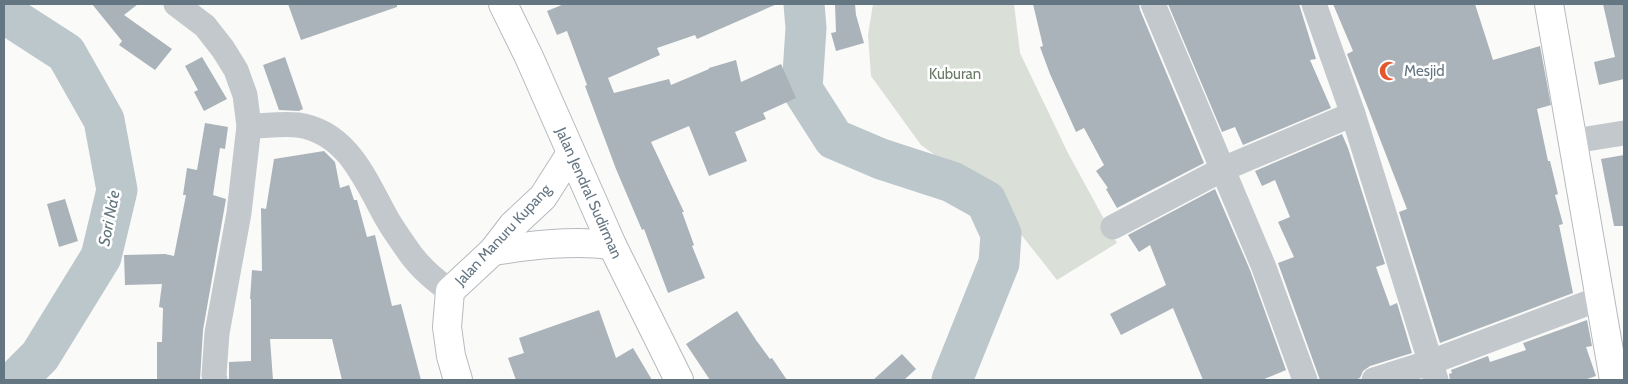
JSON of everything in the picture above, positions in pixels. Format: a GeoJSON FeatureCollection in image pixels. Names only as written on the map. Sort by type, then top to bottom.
{"type":"FeatureCollection","features":[{"type":"Feature","properties":{"kind":"main road","name":"Jalan Jendral Sudirman"},"geometry":{"type":"LineString","coordinates":[[503,4],[529,57],[612,245],[679,380]]}},
{"type":"Feature","properties":{"kind":"main road"},"geometry":{"type":"LineString","coordinates":[[1549,4],[1614,380]]}},
{"type":"Feature","properties":{"kind":"main road","name":"Jalan Manuru Kupang"},"geometry":{"type":"LineString","coordinates":[[458,380],[451,356],[447,327],[450,291],[493,251],[513,226],[543,197],[571,154]]}},
{"type":"Feature","properties":{"kind":"main road"},"geometry":{"type":"LineString","coordinates":[[493,251],[561,243],[590,242],[612,245]]}},
{"type":"Feature","properties":{"kind":"street"},"geometry":{"type":"LineString","coordinates":[[176,4],[205,26],[236,70],[245,95],[249,126],[239,213],[217,332],[215,380]]}},
{"type":"Feature","properties":{"kind":"street"},"geometry":{"type":"LineString","coordinates":[[1153,4],[1263,264],[1305,380]]}},
{"type":"Feature","properties":{"kind":"street"},"geometry":{"type":"LineString","coordinates":[[1314,4],[1353,114],[1434,371]]}},
{"type":"Feature","properties":{"kind":"street"},"geometry":{"type":"LineString","coordinates":[[1113,228],[1223,169],[1353,114]]}},
{"type":"Feature","properties":{"kind":"street"},"geometry":{"type":"LineString","coordinates":[[249,126],[298,125],[321,132],[338,142],[356,163],[387,218],[408,250],[422,268],[450,291]]}},
{"type":"Feature","properties":{"kind":"street"},"geometry":{"type":"LineString","coordinates":[[1574,141],[1624,133]]}},
{"type":"Feature","properties":{"kind":"street"},"geometry":{"type":"LineString","coordinates":[[1374,380],[1434,371],[1601,298]]}},
{"type":"Feature","properties":{"kind":"green space","name":"Kuburan"},"geometry":{"type":"Polygon","coordinates":[[[873,4],[1014,4],[1020,53],[1068,153],[1117,243],[1057,280],[1016,228],[975,184],[921,145],[871,76],[868,35],[873,4]]]}},
{"type":"Feature","properties":{"kind":"building"},"geometry":{"type":"Polygon","coordinates":[[[92,4],[138,4],[124,15],[172,49],[155,70],[119,45],[122,41],[92,4]]]}},
{"type":"Feature","properties":{"kind":"building"},"geometry":{"type":"Polygon","coordinates":[[[288,4],[397,4],[397,7],[301,40],[288,4]]]}},
{"type":"Feature","properties":{"kind":"building"},"geometry":{"type":"Polygon","coordinates":[[[564,4],[777,4],[697,39],[695,35],[657,48],[660,55],[608,78],[614,93],[669,79],[671,85],[709,68],[736,60],[741,82],[781,64],[796,98],[763,113],[766,119],[735,132],[747,161],[709,176],[689,126],[651,142],[684,212],[682,212],[694,245],[692,246],[705,278],[668,293],[644,229],[642,230],[616,169],[567,31],[557,35],[547,11],[564,4]]]}},
{"type":"Feature","properties":{"kind":"building"},"geometry":{"type":"Polygon","coordinates":[[[835,4],[855,4],[864,43],[836,51],[831,33],[836,32],[835,4]]]}},
{"type":"Feature","properties":{"kind":"building"},"geometry":{"type":"Polygon","coordinates":[[[1033,4],[1139,4],[1204,163],[1117,208],[1106,189],[1108,188],[1096,171],[1104,165],[1084,128],[1076,132],[1050,74],[1040,47],[1043,46],[1033,4]]]}},
{"type":"Feature","properties":{"kind":"building"},"geometry":{"type":"Polygon","coordinates":[[[1168,4],[1299,4],[1316,59],[1310,60],[1331,108],[1243,145],[1235,127],[1222,132],[1168,4]]]}},
{"type":"Feature","properties":{"kind":"building"},"geometry":{"type":"Polygon","coordinates":[[[1333,4],[1475,4],[1493,60],[1540,46],[1551,105],[1537,109],[1548,161],[1550,161],[1558,194],[1555,195],[1563,224],[1559,225],[1573,293],[1440,343],[1399,212],[1407,209],[1347,54],[1353,51],[1333,4]]]}},
{"type":"Feature","properties":{"kind":"building"},"geometry":{"type":"Polygon","coordinates":[[[1603,4],[1624,4],[1624,79],[1599,85],[1594,62],[1615,57],[1603,4]]]}},
{"type":"Feature","properties":{"kind":"building"},"geometry":{"type":"Polygon","coordinates":[[[202,57],[227,99],[204,111],[194,92],[198,90],[185,66],[202,57]]]}},
{"type":"Feature","properties":{"kind":"building"},"geometry":{"type":"Polygon","coordinates":[[[285,57],[303,109],[299,111],[279,110],[263,65],[285,57]]]}},
{"type":"Feature","properties":{"kind":"building"},"geometry":{"type":"Polygon","coordinates":[[[205,123],[228,127],[225,149],[220,148],[213,195],[226,199],[203,330],[200,380],[157,380],[157,342],[162,342],[163,308],[159,307],[162,284],[125,285],[124,255],[165,254],[174,256],[186,195],[183,195],[187,168],[197,170],[205,123]]]}},
{"type":"Feature","properties":{"kind":"building"},"geometry":{"type":"Polygon","coordinates":[[[1342,134],[1385,264],[1376,267],[1390,306],[1397,303],[1412,353],[1370,366],[1363,371],[1360,378],[1354,380],[1320,380],[1278,263],[1294,257],[1278,222],[1290,217],[1275,180],[1262,186],[1255,171],[1342,134]]]}},
{"type":"Feature","properties":{"kind":"building"},"geometry":{"type":"Polygon","coordinates":[[[324,151],[335,162],[340,188],[349,185],[354,200],[357,200],[367,237],[375,235],[392,306],[401,304],[421,380],[342,380],[332,339],[270,339],[273,380],[229,380],[229,362],[251,361],[250,299],[252,270],[262,271],[261,208],[266,209],[274,159],[324,151]]]}},
{"type":"Feature","properties":{"kind":"building"},"geometry":{"type":"Polygon","coordinates":[[[1624,155],[1624,226],[1614,226],[1601,159],[1624,155]]]}},
{"type":"Feature","properties":{"kind":"building"},"geometry":{"type":"Polygon","coordinates":[[[1215,189],[1250,270],[1286,370],[1262,380],[1203,380],[1173,308],[1121,335],[1110,314],[1166,285],[1150,245],[1139,252],[1128,235],[1215,189]]]}},
{"type":"Feature","properties":{"kind":"building"},"geometry":{"type":"Polygon","coordinates":[[[65,199],[78,241],[59,247],[47,204],[65,199]]]}},
{"type":"Feature","properties":{"kind":"building"},"geometry":{"type":"Polygon","coordinates":[[[599,310],[616,358],[633,348],[652,380],[516,380],[508,358],[524,353],[519,338],[599,310]]]}},
{"type":"Feature","properties":{"kind":"building"},"geometry":{"type":"Polygon","coordinates":[[[737,311],[756,340],[770,359],[772,358],[787,380],[710,380],[686,344],[737,311]]]}},
{"type":"Feature","properties":{"kind":"building"},"geometry":{"type":"Polygon","coordinates":[[[1587,320],[1592,346],[1586,347],[1596,376],[1584,380],[1450,380],[1449,374],[1452,373],[1451,370],[1488,356],[1490,362],[1526,350],[1523,343],[1587,320]]]}},
{"type":"Feature","properties":{"kind":"building"},"geometry":{"type":"Polygon","coordinates":[[[902,354],[916,369],[904,380],[873,380],[902,354]]]}},
{"type":"Feature","properties":{"kind":"waterway"},"geometry":{"type":"LineString","coordinates":[[804,4],[806,28],[802,89],[834,139],[881,159],[952,182],[986,201],[1001,234],[999,263],[952,380]]}},
{"type":"Feature","properties":{"kind":"waterway","name":"Sori Na'e"},"geometry":{"type":"LineString","coordinates":[[4,13],[66,53],[104,120],[117,190],[101,257],[40,356],[16,380]]}},
{"type":"Feature","properties":{"kind":"place","name":"Mesjid"},"geometry":{"type":"Point","coordinates":[1389,71]}}]}
